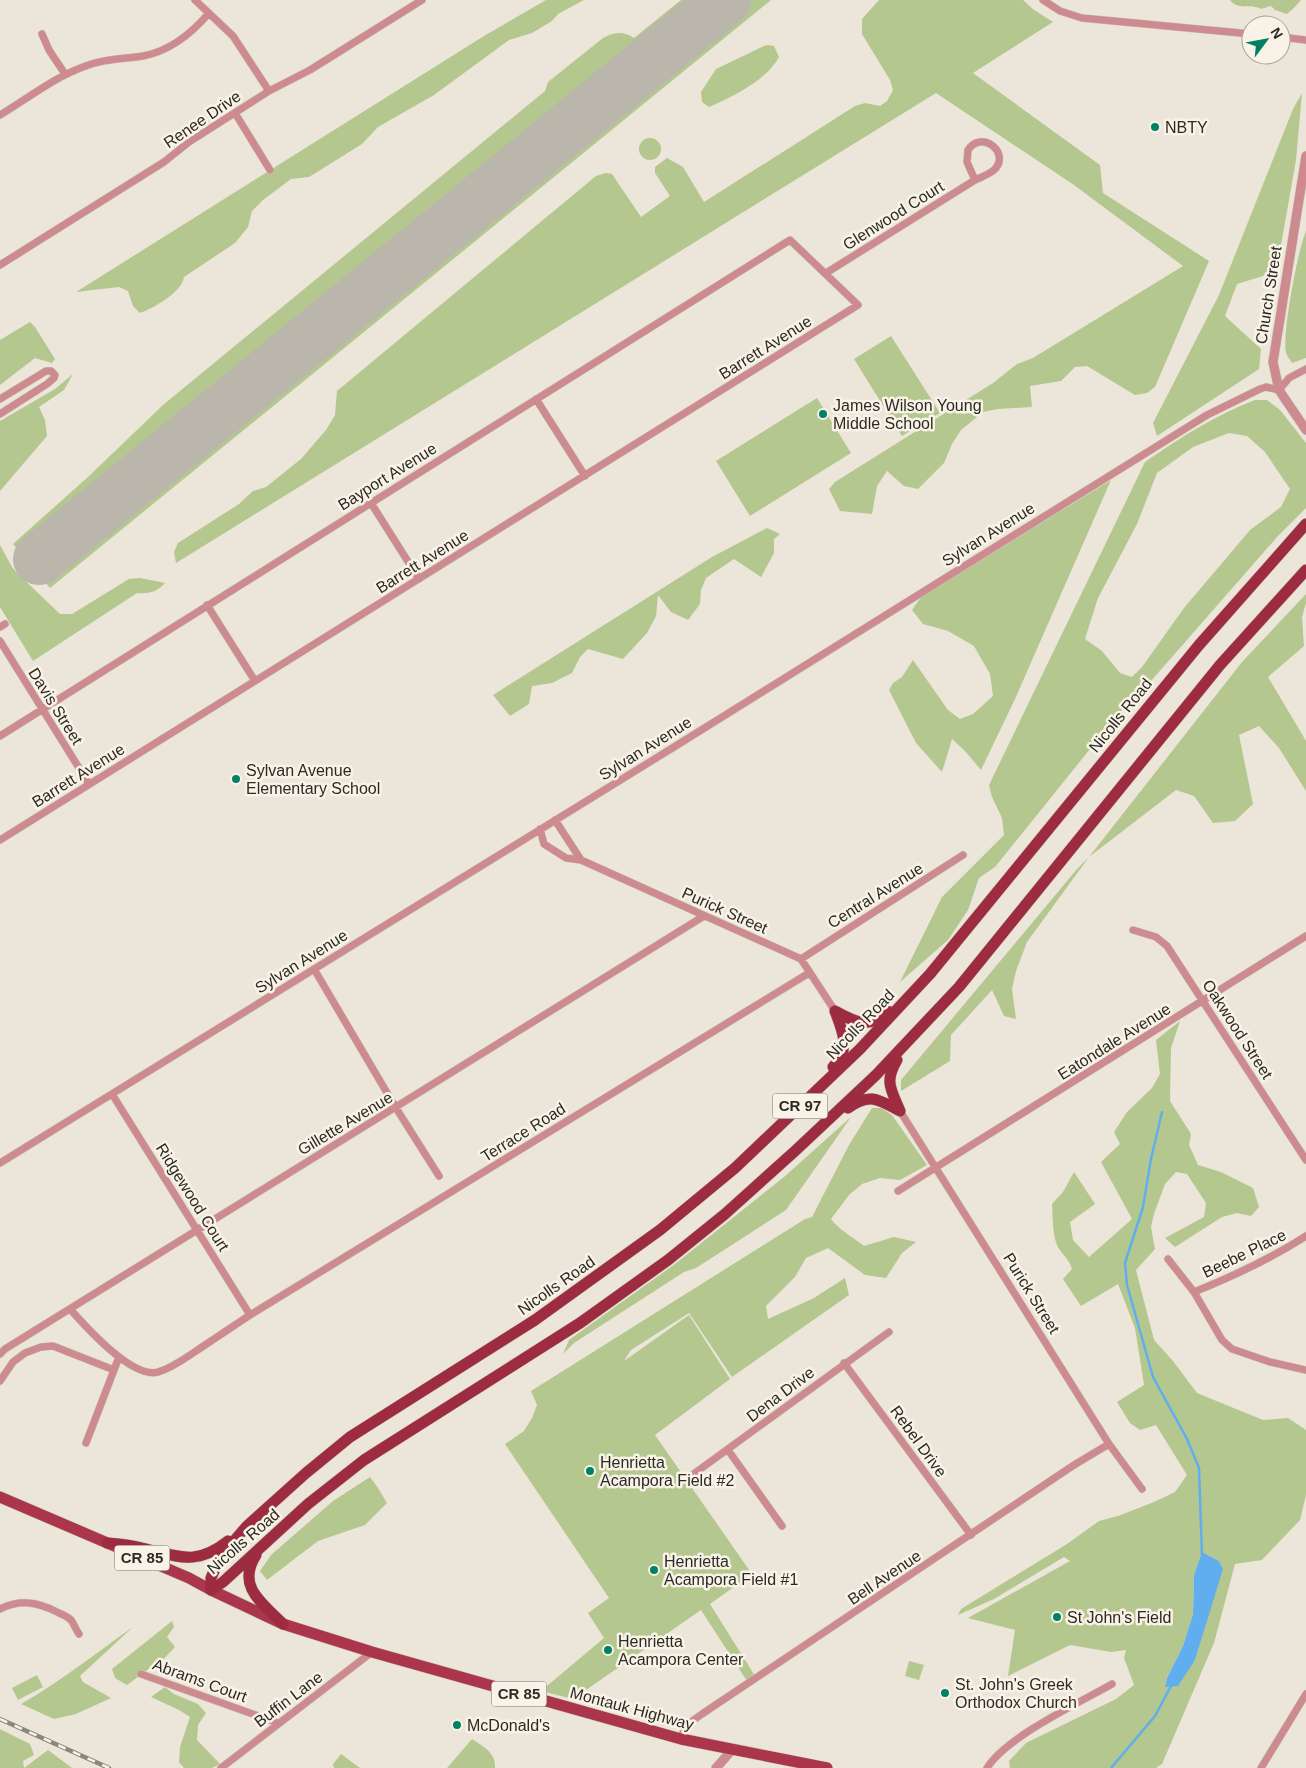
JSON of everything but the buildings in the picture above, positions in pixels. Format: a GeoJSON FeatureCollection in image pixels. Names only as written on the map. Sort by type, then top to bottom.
{"type":"FeatureCollection","features":[{"type":"Feature","properties":{"kind":"highway","name":"Nicolls Road"},"geometry":{"type":"LineString","coordinates":[[211,1590],[211,1578],[220,1557],[247,1526],[306,1473],[350,1437],[536,1320],[660,1230],[735,1168],[818,1090],[860,1049],[916,988],[1199,645],[1306,524]]}},
{"type":"Feature","properties":{"kind":"highway","name":"Nicolls Road"},"geometry":{"type":"LineString","coordinates":[[211,1590],[223,1582],[308,1504],[364,1460],[580,1323],[668,1260],[725,1214],[822,1126],[906,1045],[959,987],[1220,665],[1306,570]]}},
{"type":"Feature","properties":{"kind":"highway"},"geometry":{"type":"LineString","coordinates":[[1255,626],[1306,577]]}},
{"type":"Feature","properties":{"kind":"highway"},"geometry":{"type":"LineString","coordinates":[[835,1011],[854,1022],[870,1023],[882,1017],[901,997],[916,988]]}},
{"type":"Feature","properties":{"kind":"highway"},"geometry":{"type":"LineString","coordinates":[[818,1090],[819,1082],[841,1060],[844,1045],[843,1031],[835,1011]]}},
{"type":"Feature","properties":{"kind":"highway"},"geometry":{"type":"LineString","coordinates":[[900,1112],[890,1086],[889,1073],[906,1045]]}},
{"type":"Feature","properties":{"kind":"highway"},"geometry":{"type":"LineString","coordinates":[[822,1126],[856,1101],[868,1098],[877,1098],[900,1112]]}},
{"type":"Feature","properties":{"kind":"highway"},"geometry":{"type":"LineString","coordinates":[[107,1542],[185,1558],[198,1557],[219,1548],[247,1526]]}},
{"type":"Feature","properties":{"kind":"highway"},"geometry":{"type":"LineString","coordinates":[[261,1548],[251,1563],[248,1576],[249,1584],[260,1601],[283,1624]]}},
{"type":"Feature","properties":{"kind":"main road","name":"CR 85"},"geometry":{"type":"LineString","coordinates":[[0,1497],[189,1578],[283,1624],[372,1652]]}},
{"type":"Feature","properties":{"kind":"main road","name":"Montauk Highway"},"geometry":{"type":"LineString","coordinates":[[372,1652],[681,1739],[827,1768]]}},
{"type":"Feature","properties":{"kind":"street"},"geometry":{"type":"LineString","coordinates":[[195,0],[233,36],[269,91]]}},
{"type":"Feature","properties":{"kind":"street","name":"Renee Drive"},"geometry":{"type":"LineString","coordinates":[[0,265],[164,162],[189,142],[269,91],[310,70],[422,0]]}},
{"type":"Feature","properties":{"kind":"street"},"geometry":{"type":"LineString","coordinates":[[1043,0],[1060,10],[1082,18],[1241,33]]}},
{"type":"Feature","properties":{"kind":"street"},"geometry":{"type":"LineString","coordinates":[[0,116],[65,74],[84,66],[157,52],[189,34],[209,13]]}},
{"type":"Feature","properties":{"kind":"street"},"geometry":{"type":"LineString","coordinates":[[42,34],[49,50],[65,74]]}},
{"type":"Feature","properties":{"kind":"street"},"geometry":{"type":"LineString","coordinates":[[1291,38],[1306,40]]}},
{"type":"Feature","properties":{"kind":"street"},"geometry":{"type":"LineString","coordinates":[[235,113],[270,170]]}},
{"type":"Feature","properties":{"kind":"street","name":"Glenwood Court"},"geometry":{"type":"LineString","coordinates":[[826,273],[975,180],[991,172],[998,163],[999,157],[996,148],[987,142],[976,143],[968,150],[967,162],[975,180]]}},
{"type":"Feature","properties":{"kind":"street","name":"Church Street"},"geometry":{"type":"LineString","coordinates":[[1306,156],[1273,362],[1279,390],[1306,430]]}},
{"type":"Feature","properties":{"kind":"street","name":"Bayport Avenue"},"geometry":{"type":"LineString","coordinates":[[0,736],[790,240],[826,273]]}},
{"type":"Feature","properties":{"kind":"street","name":"Barrett Avenue"},"geometry":{"type":"LineString","coordinates":[[0,840],[858,305],[826,273]]}},
{"type":"Feature","properties":{"kind":"street"},"geometry":{"type":"LineString","coordinates":[[1279,390],[1289,378],[1306,369]]}},
{"type":"Feature","properties":{"kind":"street"},"geometry":{"type":"LineString","coordinates":[[0,399],[46,371],[51,371],[55,375],[47,384],[0,414]]}},
{"type":"Feature","properties":{"kind":"street","name":"Sylvan Avenue"},"geometry":{"type":"LineString","coordinates":[[0,1163],[1199,420],[1260,389],[1279,390]]}},
{"type":"Feature","properties":{"kind":"street"},"geometry":{"type":"LineString","coordinates":[[536,399],[584,476]]}},
{"type":"Feature","properties":{"kind":"street"},"geometry":{"type":"LineString","coordinates":[[371,502],[419,579]]}},
{"type":"Feature","properties":{"kind":"street"},"geometry":{"type":"LineString","coordinates":[[207,605],[255,682]]}},
{"type":"Feature","properties":{"kind":"street","name":"Davis Street"},"geometry":{"type":"LineString","coordinates":[[0,642],[89,784]]}},
{"type":"Feature","properties":{"kind":"street"},"geometry":{"type":"LineString","coordinates":[[555,820],[580,860]]}},
{"type":"Feature","properties":{"kind":"street","name":"Purick Street"},"geometry":{"type":"LineString","coordinates":[[540,829],[544,844],[566,858],[580,860],[801,959]]}},
{"type":"Feature","properties":{"kind":"street","name":"Central Avenue"},"geometry":{"type":"LineString","coordinates":[[801,959],[963,855]]}},
{"type":"Feature","properties":{"kind":"street","name":"Gillette Avenue"},"geometry":{"type":"LineString","coordinates":[[0,1354],[5,1349],[197,1229],[396,1108],[704,916]]}},
{"type":"Feature","properties":{"kind":"street","name":"Oakwood Street"},"geometry":{"type":"LineString","coordinates":[[1133,930],[1156,937],[1167,946],[1306,1160]]}},
{"type":"Feature","properties":{"kind":"street","name":"Eatondale Avenue"},"geometry":{"type":"LineString","coordinates":[[898,1191],[1306,936]]}},
{"type":"Feature","properties":{"kind":"street"},"geometry":{"type":"LineString","coordinates":[[801,959],[835,1011]]}},
{"type":"Feature","properties":{"kind":"street"},"geometry":{"type":"LineString","coordinates":[[314,969],[396,1108],[439,1176]]}},
{"type":"Feature","properties":{"kind":"street","name":"Terrace Road"},"geometry":{"type":"LineString","coordinates":[[70,1309],[92,1335],[137,1368],[157,1372],[179,1362],[250,1315],[809,973]]}},
{"type":"Feature","properties":{"kind":"street","name":"Ridgewood Court"},"geometry":{"type":"LineString","coordinates":[[112,1094],[250,1315]]}},
{"type":"Feature","properties":{"kind":"street","name":"Purick Street"},"geometry":{"type":"LineString","coordinates":[[900,1112],[1109,1444],[1142,1489]]}},
{"type":"Feature","properties":{"kind":"street","name":"Beebe Place"},"geometry":{"type":"LineString","coordinates":[[1194,1292],[1240,1274],[1277,1255],[1306,1236]]}},
{"type":"Feature","properties":{"kind":"street"},"geometry":{"type":"LineString","coordinates":[[1168,1259],[1194,1292],[1222,1340],[1232,1349],[1270,1362],[1306,1370]]}},
{"type":"Feature","properties":{"kind":"street","name":"Dena Drive"},"geometry":{"type":"LineString","coordinates":[[688,1478],[889,1332]]}},
{"type":"Feature","properties":{"kind":"street"},"geometry":{"type":"LineString","coordinates":[[0,1381],[14,1362],[25,1353],[41,1347],[53,1346],[114,1370]]}},
{"type":"Feature","properties":{"kind":"street"},"geometry":{"type":"LineString","coordinates":[[86,1443],[120,1357]]}},
{"type":"Feature","properties":{"kind":"street","name":"Rebel Drive"},"geometry":{"type":"LineString","coordinates":[[844,1363],[971,1535]]}},
{"type":"Feature","properties":{"kind":"street","name":"Bell Avenue"},"geometry":{"type":"LineString","coordinates":[[681,1739],[685,1726],[702,1714],[1074,1465],[1109,1444]]}},
{"type":"Feature","properties":{"kind":"street"},"geometry":{"type":"LineString","coordinates":[[728,1450],[782,1526]]}},
{"type":"Feature","properties":{"kind":"street"},"geometry":{"type":"LineString","coordinates":[[0,1609],[10,1604],[22,1602],[36,1603],[70,1619],[79,1634]]}},
{"type":"Feature","properties":{"kind":"street","name":"Buffin Lane"},"geometry":{"type":"LineString","coordinates":[[221,1768],[372,1652]]}},
{"type":"Feature","properties":{"kind":"street","name":"Abrams Court"},"geometry":{"type":"LineString","coordinates":[[141,1674],[278,1723]]}},
{"type":"Feature","properties":{"kind":"street"},"geometry":{"type":"LineString","coordinates":[[987,1768],[1000,1752],[1039,1725],[1112,1684]]}},
{"type":"Feature","properties":{"kind":"street"},"geometry":{"type":"LineString","coordinates":[[1261,1768],[1306,1694]]}},
{"type":"Feature","properties":{"kind":"street"},"geometry":{"type":"LineString","coordinates":[[716,1768],[732,1750]]}},
{"type":"Feature","properties":{"kind":"green space"},"geometry":{"type":"Polygon","coordinates":[[[546,0],[584,0],[558,14],[552,21],[532,33],[509,40],[434,95],[378,127],[362,144],[309,177],[291,179],[263,200],[252,211],[248,227],[235,243],[184,277],[182,283],[173,294],[160,303],[140,313],[133,306],[128,291],[119,287],[76,292],[484,36],[546,0]]]}},
{"type":"Feature","properties":{"kind":"green space"},"geometry":{"type":"Polygon","coordinates":[[[681,0],[771,0],[50,588],[13,544],[88,477],[163,405],[545,91],[548,82],[603,38],[619,33],[634,38],[681,0]]]}},
{"type":"Feature","properties":{"kind":"green space"},"geometry":{"type":"Polygon","coordinates":[[[879,0],[1023,0],[1034,10],[1053,22],[973,73],[1100,165],[1103,193],[1209,261],[1155,387],[1147,393],[1135,395],[1087,366],[1075,367],[1061,381],[1030,386],[1032,407],[983,412],[961,430],[952,444],[944,463],[918,489],[904,486],[887,471],[877,486],[872,514],[840,511],[829,489],[835,482],[993,383],[1017,364],[1033,358],[1183,266],[1074,185],[936,93],[176,563],[174,552],[178,543],[239,504],[253,491],[266,487],[301,459],[326,430],[335,415],[337,391],[596,176],[606,173],[612,174],[641,217],[670,196],[655,173],[655,167],[667,158],[683,167],[704,202],[855,106],[865,103],[880,106],[887,101],[893,90],[890,80],[862,34],[862,19],[879,0]]]}},
{"type":"Feature","properties":{"kind":"green space"},"geometry":{"type":"Polygon","coordinates":[[[1230,0],[1301,0],[1287,14],[1275,10],[1271,6],[1261,9],[1237,5],[1230,0]]]}},
{"type":"Feature","properties":{"kind":"green space"},"geometry":{"type":"Polygon","coordinates":[[[766,45],[774,46],[779,57],[766,73],[748,87],[718,103],[709,107],[702,102],[701,92],[716,69],[766,45]]]}},
{"type":"Feature","properties":{"kind":"green space"},"geometry":{"type":"Polygon","coordinates":[[[1302,93],[1296,160],[1277,268],[1263,276],[1237,284],[1225,316],[1261,349],[1259,369],[1157,436],[1153,423],[1219,295],[1293,109],[1302,93]]]}},
{"type":"Feature","properties":{"kind":"green space"},"geometry":{"type":"Polygon","coordinates":[[[650,138],[658,141],[661,149],[658,157],[650,160],[642,157],[639,149],[642,141],[650,138]]]}},
{"type":"Feature","properties":{"kind":"green space"},"geometry":{"type":"Polygon","coordinates":[[[1306,231],[1306,358],[1292,363],[1286,353],[1286,328],[1295,273],[1306,231]]]}},
{"type":"Feature","properties":{"kind":"green space"},"geometry":{"type":"Polygon","coordinates":[[[30,322],[55,359],[52,363],[35,358],[0,385],[0,340],[30,322]]]}},
{"type":"Feature","properties":{"kind":"green space"},"geometry":{"type":"Polygon","coordinates":[[[891,336],[940,413],[902,436],[854,359],[891,336]]]}},
{"type":"Feature","properties":{"kind":"green space"},"geometry":{"type":"Polygon","coordinates":[[[73,374],[64,390],[39,407],[45,420],[47,436],[0,491],[0,421],[55,389],[73,374]]]}},
{"type":"Feature","properties":{"kind":"green space"},"geometry":{"type":"Polygon","coordinates":[[[817,398],[851,453],[750,516],[716,461],[817,398]]]}},
{"type":"Feature","properties":{"kind":"green space"},"geometry":{"type":"Polygon","coordinates":[[[1255,400],[1267,400],[1280,410],[1306,443],[1306,508],[1278,536],[1151,681],[1119,713],[995,867],[979,878],[968,910],[948,940],[900,982],[942,897],[1004,835],[1002,818],[992,797],[989,785],[1145,462],[1198,428],[1255,400]],[[1229,433],[1193,447],[1157,473],[1137,524],[1098,598],[1085,639],[1102,651],[1120,673],[1132,677],[1142,667],[1184,608],[1250,530],[1281,507],[1290,489],[1265,452],[1247,436],[1229,433]]]}},
{"type":"Feature","properties":{"kind":"green space"},"geometry":{"type":"Polygon","coordinates":[[[1111,480],[1015,699],[981,770],[952,739],[942,772],[916,743],[889,690],[893,683],[902,677],[913,660],[948,710],[960,719],[973,714],[993,696],[990,674],[974,646],[948,631],[923,624],[912,610],[921,597],[1111,480]]]}},
{"type":"Feature","properties":{"kind":"green space"},"geometry":{"type":"Polygon","coordinates":[[[767,528],[780,534],[774,539],[774,553],[761,577],[734,559],[706,578],[701,590],[700,604],[688,620],[671,612],[658,595],[656,616],[647,633],[623,659],[588,649],[580,657],[572,673],[552,683],[532,686],[529,704],[510,716],[493,695],[712,557],[767,528]]]}},
{"type":"Feature","properties":{"kind":"green space"},"geometry":{"type":"Polygon","coordinates":[[[0,545],[17,573],[60,614],[72,614],[129,579],[140,578],[165,583],[152,592],[137,593],[33,661],[0,607],[0,545]]]}},
{"type":"Feature","properties":{"kind":"green space"},"geometry":{"type":"Polygon","coordinates":[[[1306,594],[1306,603],[1302,617],[1304,646],[1268,677],[1306,741],[1306,791],[1279,748],[1259,726],[1239,735],[1253,804],[1235,821],[1213,823],[1194,796],[1176,790],[1089,857],[1242,662],[1306,594]]]}},
{"type":"Feature","properties":{"kind":"green space"},"geometry":{"type":"Polygon","coordinates":[[[1089,857],[1027,942],[1016,971],[1012,989],[1016,1019],[1004,1016],[992,990],[951,1035],[950,1061],[901,1091],[901,1080],[1089,857]]]}},
{"type":"Feature","properties":{"kind":"green space"},"geometry":{"type":"Polygon","coordinates":[[[1180,1021],[1171,1048],[1170,1101],[1191,1134],[1189,1145],[1198,1165],[1221,1172],[1253,1188],[1259,1207],[1251,1216],[1237,1213],[1222,1217],[1175,1247],[1165,1238],[1204,1217],[1206,1203],[1187,1174],[1176,1172],[1165,1184],[1151,1227],[1155,1249],[1136,1270],[1154,1340],[1173,1361],[1197,1393],[1263,1420],[1288,1418],[1306,1430],[1306,1495],[1300,1520],[1262,1560],[1235,1564],[1214,1643],[1162,1764],[1156,1768],[1010,1768],[1009,1761],[1026,1743],[1116,1699],[1134,1685],[1124,1658],[1126,1650],[1111,1652],[1070,1645],[1008,1676],[1015,1630],[968,1618],[1070,1561],[1064,1557],[994,1599],[958,1615],[961,1609],[1067,1544],[1099,1521],[1118,1516],[1175,1492],[1187,1475],[1156,1425],[1140,1430],[1130,1423],[1117,1402],[1144,1385],[1135,1328],[1118,1284],[1081,1306],[1063,1279],[1072,1269],[1057,1245],[1053,1225],[1052,1204],[1063,1192],[1074,1172],[1095,1204],[1070,1222],[1073,1240],[1089,1257],[1132,1219],[1101,1162],[1120,1144],[1114,1132],[1127,1112],[1152,1088],[1160,1074],[1156,1040],[1180,1021]],[[1202,1552],[1194,1575],[1193,1614],[1183,1646],[1167,1678],[1165,1687],[1195,1660],[1222,1569],[1219,1561],[1202,1552]]]}},
{"type":"Feature","properties":{"kind":"green space"},"geometry":{"type":"Polygon","coordinates":[[[872,1108],[881,1108],[892,1115],[927,1165],[900,1180],[880,1178],[862,1184],[849,1195],[831,1219],[842,1230],[864,1246],[894,1237],[916,1242],[902,1253],[886,1278],[865,1275],[828,1248],[806,1258],[795,1277],[766,1306],[768,1319],[814,1298],[845,1278],[849,1295],[732,1377],[689,1313],[631,1350],[624,1361],[689,1315],[730,1379],[655,1435],[752,1574],[710,1604],[755,1676],[747,1681],[701,1610],[573,1699],[541,1691],[604,1638],[588,1613],[609,1598],[505,1444],[524,1431],[532,1418],[537,1405],[531,1391],[805,1219],[812,1217],[849,1145],[872,1108]]]}},
{"type":"Feature","properties":{"kind":"green space"},"geometry":{"type":"Polygon","coordinates":[[[851,1117],[786,1210],[696,1268],[684,1272],[574,1343],[563,1354],[569,1340],[675,1264],[784,1177],[851,1117]]]}},
{"type":"Feature","properties":{"kind":"green space"},"geometry":{"type":"Polygon","coordinates":[[[370,1477],[387,1503],[365,1525],[318,1541],[267,1580],[260,1571],[271,1555],[333,1501],[370,1477]]]}},
{"type":"Feature","properties":{"kind":"green space"},"geometry":{"type":"Polygon","coordinates":[[[172,1621],[174,1627],[167,1637],[175,1647],[155,1668],[150,1668],[127,1685],[115,1678],[112,1669],[172,1621]]]}},
{"type":"Feature","properties":{"kind":"green space"},"geometry":{"type":"Polygon","coordinates":[[[133,1627],[80,1676],[83,1682],[111,1698],[76,1714],[54,1719],[21,1704],[64,1677],[133,1627]]]}},
{"type":"Feature","properties":{"kind":"green space"},"geometry":{"type":"Polygon","coordinates":[[[909,1661],[924,1665],[919,1680],[905,1676],[909,1661]]]}},
{"type":"Feature","properties":{"kind":"green space"},"geometry":{"type":"Polygon","coordinates":[[[37,1675],[43,1687],[18,1700],[12,1688],[37,1675]]]}},
{"type":"Feature","properties":{"kind":"green space"},"geometry":{"type":"Polygon","coordinates":[[[165,1687],[174,1694],[198,1704],[206,1713],[198,1725],[197,1740],[220,1764],[212,1768],[184,1768],[179,1762],[180,1747],[190,1717],[151,1697],[165,1687]]]}},
{"type":"Feature","properties":{"kind":"green space"},"geometry":{"type":"Polygon","coordinates":[[[0,1729],[30,1744],[34,1755],[23,1761],[24,1768],[0,1768],[0,1729]]]}},
{"type":"Feature","properties":{"kind":"green space"},"geometry":{"type":"Polygon","coordinates":[[[472,1739],[491,1754],[494,1758],[495,1768],[447,1768],[472,1739]]]}},
{"type":"Feature","properties":{"kind":"green space"},"geometry":{"type":"Polygon","coordinates":[[[48,1750],[72,1768],[24,1768],[48,1750]]]}},
{"type":"Feature","properties":{"kind":"green space"},"geometry":{"type":"Polygon","coordinates":[[[341,1754],[360,1768],[334,1768],[333,1764],[341,1754]]]}},
{"type":"Feature","properties":{"kind":"water"},"geometry":{"type":"Polygon","coordinates":[[[1202,1552],[1219,1561],[1223,1569],[1195,1660],[1178,1686],[1165,1687],[1167,1678],[1183,1646],[1193,1614],[1194,1575],[1202,1552]]]}},
{"type":"Feature","properties":{"kind":"waterway"},"geometry":{"type":"LineString","coordinates":[[1162,1112],[1151,1159],[1143,1207],[1125,1263],[1127,1285],[1153,1377],[1187,1439],[1199,1468],[1202,1555]]}},
{"type":"Feature","properties":{"kind":"waterway"},"geometry":{"type":"LineString","coordinates":[[1111,1768],[1155,1716],[1171,1686]]}},
{"type":"Feature","properties":{"kind":"runway"},"geometry":{"type":"LineString","coordinates":[[39,559],[725,0]]}},
{"type":"Feature","properties":{"kind":"railway"},"geometry":{"type":"LineString","coordinates":[[0,1719],[109,1768]]}},
{"type":"Feature","properties":{"kind":"place","name":"NBTY"},"geometry":{"type":"Point","coordinates":[1155,127]}},
{"type":"Feature","properties":{"kind":"place","name":"James Wilson Young Middle School"},"geometry":{"type":"Point","coordinates":[823,414]}},
{"type":"Feature","properties":{"kind":"place","name":"Sylvan Avenue Elementary School"},"geometry":{"type":"Point","coordinates":[236,779]}},
{"type":"Feature","properties":{"kind":"place","name":"Henrietta Acampora Field #2"},"geometry":{"type":"Point","coordinates":[590,1471]}},
{"type":"Feature","properties":{"kind":"place","name":"Henrietta Acampora Field #1"},"geometry":{"type":"Point","coordinates":[654,1570]}},
{"type":"Feature","properties":{"kind":"place","name":"St John's Field"},"geometry":{"type":"Point","coordinates":[1057,1617]}},
{"type":"Feature","properties":{"kind":"place","name":"Henrietta Acampora Center"},"geometry":{"type":"Point","coordinates":[608,1650]}},
{"type":"Feature","properties":{"kind":"place","name":"St. John's Greek Orthodox Church"},"geometry":{"type":"Point","coordinates":[945,1693]}},
{"type":"Feature","properties":{"kind":"place","name":"McDonald's"},"geometry":{"type":"Point","coordinates":[457,1725]}}]}
